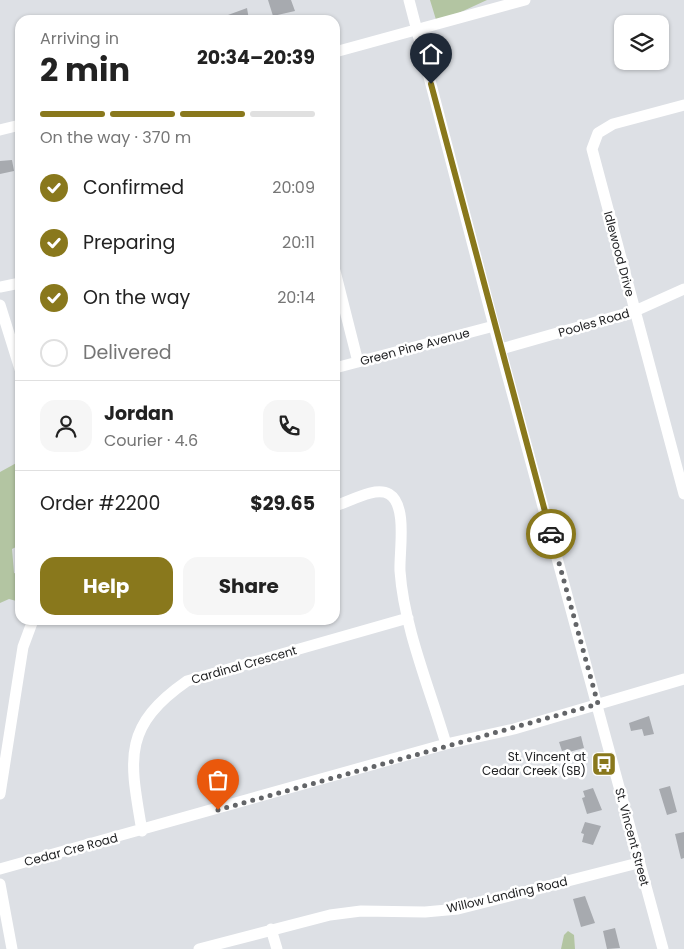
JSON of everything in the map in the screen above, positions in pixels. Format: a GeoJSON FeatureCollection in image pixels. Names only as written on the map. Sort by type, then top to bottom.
{"type":"FeatureCollection","features":[{"type":"Feature","properties":{"kind":"street","name":"St. Vincent Street"},"geometry":{"type":"LineString","coordinates":[[409,0],[494,326],[663,949]]}},
{"type":"Feature","properties":{"kind":"street"},"geometry":{"type":"LineString","coordinates":[[340,51],[525,0]]}},
{"type":"Feature","properties":{"kind":"street","name":"Idlewood Drive"},"geometry":{"type":"LineString","coordinates":[[684,105],[613,124],[598,133],[594,141],[593,156],[634,311],[682,476],[684,494]]}},
{"type":"Feature","properties":{"kind":"street"},"geometry":{"type":"LineString","coordinates":[[0,130],[15,126]]}},
{"type":"Feature","properties":{"kind":"street"},"geometry":{"type":"LineString","coordinates":[[0,287],[15,284]]}},
{"type":"Feature","properties":{"kind":"street","name":"Pooles Road"},"geometry":{"type":"LineString","coordinates":[[501,349],[634,311],[684,289]]}},
{"type":"Feature","properties":{"kind":"street"},"geometry":{"type":"LineString","coordinates":[[340,291],[358,362]]}},
{"type":"Feature","properties":{"kind":"street"},"geometry":{"type":"LineString","coordinates":[[0,305],[15,353]]}},
{"type":"Feature","properties":{"kind":"street","name":"Green Pine Avenue"},"geometry":{"type":"LineString","coordinates":[[340,367],[494,326]]}},
{"type":"Feature","properties":{"kind":"street"},"geometry":{"type":"LineString","coordinates":[[340,504],[374,492],[389,494],[396,499],[401,520],[400,572],[408,618],[446,744]]}},
{"type":"Feature","properties":{"kind":"street","name":"Cardinal Crescent"},"geometry":{"type":"LineString","coordinates":[[142,831],[132,770],[135,743],[148,717],[165,696],[187,681],[408,618]]}},
{"type":"Feature","properties":{"kind":"street"},"geometry":{"type":"LineString","coordinates":[[0,794],[23,647],[31,625]]}},
{"type":"Feature","properties":{"kind":"street","name":"Cedar Cre Road"},"geometry":{"type":"LineString","coordinates":[[0,869],[142,831],[446,744],[514,729],[684,679]]}},
{"type":"Feature","properties":{"kind":"street","name":"Willow Landing Road"},"geometry":{"type":"LineString","coordinates":[[199,949],[330,915],[360,911],[426,912],[458,909],[638,862]]}},
{"type":"Feature","properties":{"kind":"street"},"geometry":{"type":"LineString","coordinates":[[0,884],[12,949]]}},
{"type":"Feature","properties":{"kind":"street"},"geometry":{"type":"LineString","coordinates":[[271,929],[277,949]]}},
{"type":"Feature","properties":{"kind":"green space"},"geometry":{"type":"Polygon","coordinates":[[[430,0],[487,0],[437,23],[430,0]]]}},
{"type":"Feature","properties":{"kind":"green space"},"geometry":{"type":"Polygon","coordinates":[[[15,464],[15,548],[12,549],[15,573],[15,601],[9,599],[0,603],[0,472],[15,464]]]}},
{"type":"Feature","properties":{"kind":"green space"},"geometry":{"type":"Polygon","coordinates":[[[568,931],[574,935],[575,949],[561,949],[564,935],[568,931]]]}},
{"type":"Feature","properties":{"kind":"building"},"geometry":{"type":"Polygon","coordinates":[[[268,0],[291,0],[295,11],[273,15],[268,0]]]}},
{"type":"Feature","properties":{"kind":"building"},"geometry":{"type":"Polygon","coordinates":[[[247,8],[248,15],[228,15],[247,8]]]}},
{"type":"Feature","properties":{"kind":"building"},"geometry":{"type":"Polygon","coordinates":[[[12,160],[14,171],[0,174],[0,161],[12,160]]]}},
{"type":"Feature","properties":{"kind":"building"},"geometry":{"type":"Polygon","coordinates":[[[649,716],[654,734],[644,736],[642,729],[631,731],[629,723],[649,716]]]}},
{"type":"Feature","properties":{"kind":"building"},"geometry":{"type":"Polygon","coordinates":[[[581,736],[584,748],[569,752],[568,749],[562,751],[559,742],[581,736]]]}},
{"type":"Feature","properties":{"kind":"building"},"geometry":{"type":"Polygon","coordinates":[[[670,786],[677,812],[667,815],[659,789],[670,786]]]}},
{"type":"Feature","properties":{"kind":"building"},"geometry":{"type":"Polygon","coordinates":[[[593,788],[602,810],[587,814],[582,798],[585,797],[583,791],[593,788]]]}},
{"type":"Feature","properties":{"kind":"building"},"geometry":{"type":"Polygon","coordinates":[[[585,822],[601,826],[593,845],[582,842],[584,834],[581,833],[585,822]]]}},
{"type":"Feature","properties":{"kind":"building"},"geometry":{"type":"Polygon","coordinates":[[[684,832],[684,858],[681,859],[675,834],[684,832]]]}},
{"type":"Feature","properties":{"kind":"building"},"geometry":{"type":"Polygon","coordinates":[[[585,896],[595,923],[581,927],[573,899],[585,896]]]}},
{"type":"Feature","properties":{"kind":"building"},"geometry":{"type":"Polygon","coordinates":[[[615,928],[620,948],[607,949],[603,931],[615,928]]]}},
{"type":"Feature","properties":{"kind":"way so far"},"geometry":{"type":"LineString","coordinates":[[218,810],[446,744],[514,729],[598,704],[551,534]]}},
{"type":"Feature","properties":{"kind":"place","name":"St. Vincent at Cedar Creek (SB)"},"geometry":{"type":"Point","coordinates":[604,764]}},
{"type":"Feature","properties":{"kind":"route"},"geometry":{"type":"LineString","coordinates":[[431,84],[551,534]]}}]}
